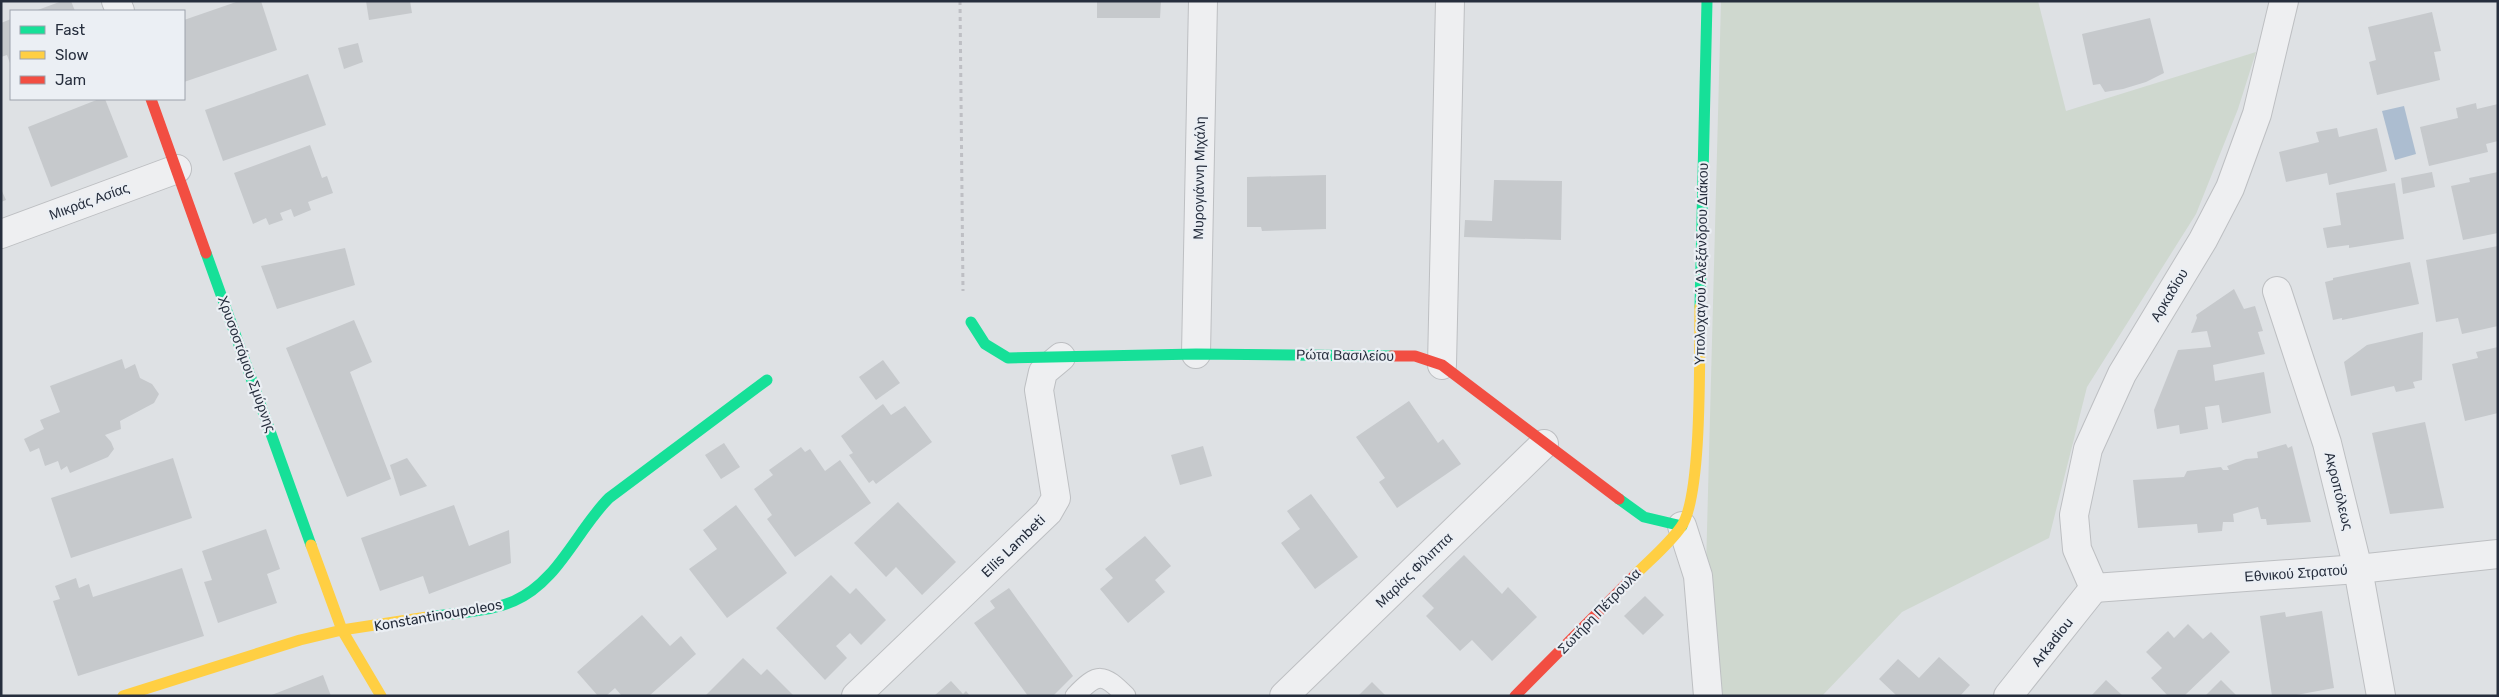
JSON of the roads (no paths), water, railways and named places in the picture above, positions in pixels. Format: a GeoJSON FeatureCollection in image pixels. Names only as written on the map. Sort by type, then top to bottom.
{"type":"FeatureCollection","features":[{"type":"Feature","properties":{"kind":"street","name":"Μυρογιάννη Μιχάλη"},"geometry":{"type":"LineString","coordinates":[[1196,354],[1203,1]]}},
{"type":"Feature","properties":{"kind":"street"},"geometry":{"type":"LineString","coordinates":[[1442,365],[1450,1]]}},
{"type":"Feature","properties":{"kind":"street","name":"Υπολοχαγού Αλεξάνδρου Διάκου"},"geometry":{"type":"LineString","coordinates":[[1682,526],[1691,500],[1697,438],[1707,1]]}},
{"type":"Feature","properties":{"kind":"street","name":"Αρκαδίου"},"geometry":{"type":"LineString","coordinates":[[2094,588],[2077,550],[2074,515],[2088,449],[2122,374],[2203,240],[2230,188],[2257,114],[2284,1]]}},
{"type":"Feature","properties":{"kind":"street","name":"Χρυσοστόμου Σμύρνης"},"geometry":{"type":"LineString","coordinates":[[151,100],[342,630],[381,696]]}},
{"type":"Feature","properties":{"kind":"street","name":"Μικράς Ασίας"},"geometry":{"type":"LineString","coordinates":[[1,234],[177,169]]}},
{"type":"Feature","properties":{"kind":"street","name":"Ακροπόλεως"},"geometry":{"type":"LineString","coordinates":[[2277,291],[2327,443],[2358,569],[2381,696]]}},
{"type":"Feature","properties":{"kind":"street","name":"Ρώτα Βασιλείου"},"geometry":{"type":"LineString","coordinates":[[970,322],[985,344],[1008,358],[1196,354],[1415,356],[1442,365],[1544,444],[1644,517],[1682,526]]}},
{"type":"Feature","properties":{"kind":"street","name":"Ellis Lambeti"},"geometry":{"type":"LineString","coordinates":[[856,696],[1048,512],[1056,498],[1039,390],[1043,372],[1061,357]]}},
{"type":"Feature","properties":{"kind":"street","name":"Konstantinoupoleos"},"geometry":{"type":"LineString","coordinates":[[123,696],[300,640],[342,630],[484,609],[514,601],[554,569],[580,535],[594,512],[609,498],[767,380]]}},
{"type":"Feature","properties":{"kind":"street","name":"Μαρίας Φίλιππα"},"geometry":{"type":"LineString","coordinates":[[1284,696],[1544,444]]}},
{"type":"Feature","properties":{"kind":"street"},"geometry":{"type":"LineString","coordinates":[[1682,526],[1698,576],[1708,696]]}},
{"type":"Feature","properties":{"kind":"street","name":"Σωτήρη Πέτρουλα"},"geometry":{"type":"LineString","coordinates":[[1515,696],[1585,627],[1682,526]]}},
{"type":"Feature","properties":{"kind":"street","name":"Εθνικού Στρατού"},"geometry":{"type":"LineString","coordinates":[[2094,588],[2358,569],[2498,554]]}},
{"type":"Feature","properties":{"kind":"street","name":"Arkadiou"},"geometry":{"type":"LineString","coordinates":[[2008,696],[2094,588]]}},
{"type":"Feature","properties":{"kind":"lane"},"geometry":{"type":"LineString","coordinates":[[1075,696],[1090,680],[1101,678],[1110,680],[1126,696]]}},
{"type":"Feature","properties":{"kind":"water"},"geometry":{"type":"Polygon","coordinates":[[[2404,106],[2416,154],[2395,160],[2382,111],[2404,106]]]}}]}
